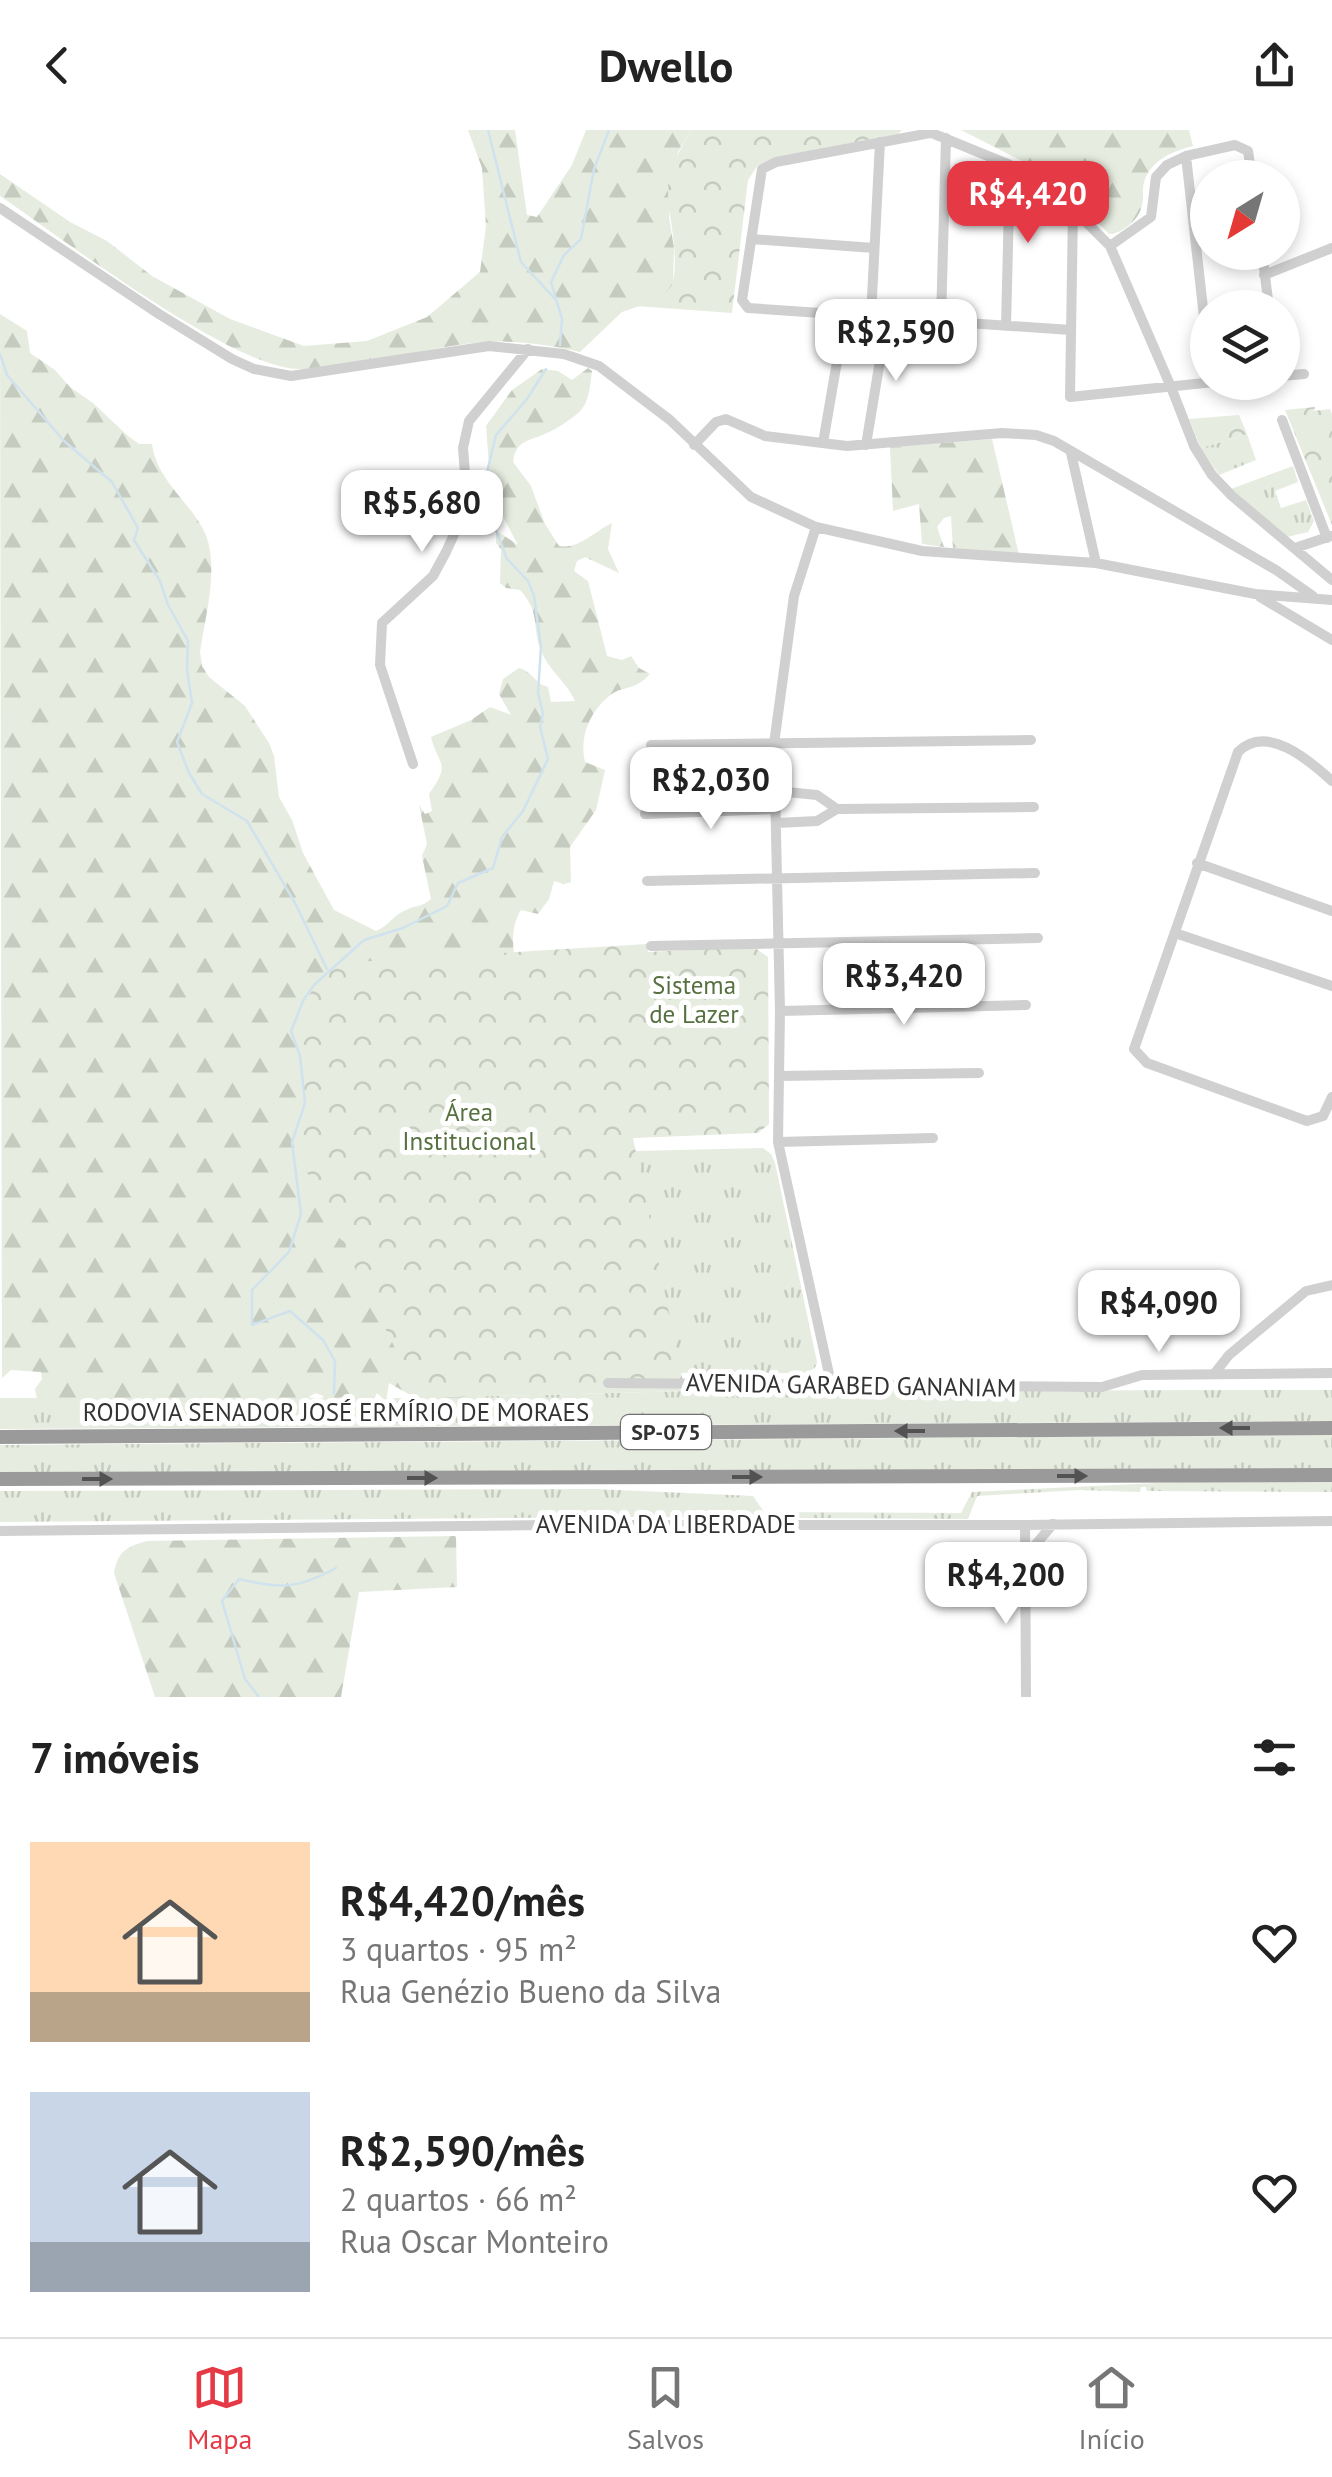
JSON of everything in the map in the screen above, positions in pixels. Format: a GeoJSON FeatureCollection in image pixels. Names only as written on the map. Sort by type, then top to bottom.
{"type":"FeatureCollection","features":[{"type":"Feature","properties":{"kind":"highway","name":"RODOVIA SENADOR JOSÉ ERMÍRIO DE MORAES"},"geometry":{"type":"LineString","coordinates":[[0,1437],[1332,1428]]}},
{"type":"Feature","properties":{"kind":"highway","name":"SP-075"},"geometry":{"type":"LineString","coordinates":[[0,1480],[1332,1475]]}},
{"type":"Feature","properties":{"kind":"street"},"geometry":{"type":"LineString","coordinates":[[1071,330],[748,308],[742,300],[762,168],[928,131],[1010,165],[1073,209],[1107,243],[1172,387],[1194,446],[1212,475],[1332,580]]}},
{"type":"Feature","properties":{"kind":"street"},"geometry":{"type":"LineString","coordinates":[[942,322],[946,138]]}},
{"type":"Feature","properties":{"kind":"street"},"geometry":{"type":"LineString","coordinates":[[871,316],[880,142]]}},
{"type":"Feature","properties":{"kind":"street"},"geometry":{"type":"LineString","coordinates":[[1073,248],[1087,240],[1107,243],[1151,217],[1156,177],[1166,166],[1186,156],[1235,146],[1248,151],[1249,160]]}},
{"type":"Feature","properties":{"kind":"street"},"geometry":{"type":"LineString","coordinates":[[1186,156],[1201,290]]}},
{"type":"Feature","properties":{"kind":"street"},"geometry":{"type":"LineString","coordinates":[[1006,326],[1010,165]]}},
{"type":"Feature","properties":{"kind":"street"},"geometry":{"type":"LineString","coordinates":[[0,208],[159,314],[254,369],[291,376],[489,346],[564,354],[599,366],[670,420],[751,497],[816,527],[922,551],[1096,564],[1254,594],[1332,600]]}},
{"type":"Feature","properties":{"kind":"street"},"geometry":{"type":"LineString","coordinates":[[1073,209],[1070,397],[1190,385]]}},
{"type":"Feature","properties":{"kind":"street"},"geometry":{"type":"LineString","coordinates":[[751,239],[874,248]]}},
{"type":"Feature","properties":{"kind":"street"},"geometry":{"type":"LineString","coordinates":[[1264,275],[1332,248]]}},
{"type":"Feature","properties":{"kind":"street"},"geometry":{"type":"LineString","coordinates":[[1264,270],[1266,290]]}},
{"type":"Feature","properties":{"kind":"street"},"geometry":{"type":"LineString","coordinates":[[823,443],[845,315]]}},
{"type":"Feature","properties":{"kind":"street"},"geometry":{"type":"LineString","coordinates":[[866,445],[887,318]]}},
{"type":"Feature","properties":{"kind":"street"},"geometry":{"type":"LineString","coordinates":[[413,764],[380,665],[382,623],[433,576],[446,552],[466,487],[463,448],[469,421],[528,349]]}},
{"type":"Feature","properties":{"kind":"street"},"geometry":{"type":"LineString","coordinates":[[1300,374],[1304,374]]}},
{"type":"Feature","properties":{"kind":"street"},"geometry":{"type":"LineString","coordinates":[[694,445],[716,422],[726,419],[765,436],[823,443],[866,445],[1002,432],[1036,435],[1276,570],[1316,598]]}},
{"type":"Feature","properties":{"kind":"street"},"geometry":{"type":"LineString","coordinates":[[1282,420],[1330,537],[1295,548]]}},
{"type":"Feature","properties":{"kind":"street"},"geometry":{"type":"LineString","coordinates":[[1070,452],[1096,564]]}},
{"type":"Feature","properties":{"kind":"street"},"geometry":{"type":"LineString","coordinates":[[816,527],[794,596],[774,744],[780,1012],[778,1142],[832,1383]]}},
{"type":"Feature","properties":{"kind":"street"},"geometry":{"type":"LineString","coordinates":[[1254,594],[1332,640]]}},
{"type":"Feature","properties":{"kind":"street"},"geometry":{"type":"LineString","coordinates":[[651,744],[1032,740]]}},
{"type":"Feature","properties":{"kind":"street"},"geometry":{"type":"LineString","coordinates":[[1332,781],[1293,752],[1268,741],[1246,744],[1238,752],[1134,1049],[1147,1063],[1307,1120],[1323,1116],[1332,1097]]}},
{"type":"Feature","properties":{"kind":"street"},"geometry":{"type":"LineString","coordinates":[[776,791],[818,795],[837,808]]}},
{"type":"Feature","properties":{"kind":"street"},"geometry":{"type":"LineString","coordinates":[[778,824],[817,821],[837,808],[1034,807]]}},
{"type":"Feature","properties":{"kind":"street"},"geometry":{"type":"LineString","coordinates":[[645,814],[776,809]]}},
{"type":"Feature","properties":{"kind":"street"},"geometry":{"type":"LineString","coordinates":[[1198,863],[1332,911]]}},
{"type":"Feature","properties":{"kind":"street"},"geometry":{"type":"LineString","coordinates":[[647,881],[1035,873]]}},
{"type":"Feature","properties":{"kind":"street"},"geometry":{"type":"LineString","coordinates":[[1175,933],[1332,986]]}},
{"type":"Feature","properties":{"kind":"street"},"geometry":{"type":"LineString","coordinates":[[652,946],[1038,938]]}},
{"type":"Feature","properties":{"kind":"street"},"geometry":{"type":"LineString","coordinates":[[780,1012],[1026,1004]]}},
{"type":"Feature","properties":{"kind":"street"},"geometry":{"type":"LineString","coordinates":[[780,1076],[979,1073]]}},
{"type":"Feature","properties":{"kind":"street"},"geometry":{"type":"LineString","coordinates":[[778,1142],[933,1138]]}},
{"type":"Feature","properties":{"kind":"street"},"geometry":{"type":"LineString","coordinates":[[1214,1374],[1229,1355],[1306,1291],[1332,1286]]}},
{"type":"Feature","properties":{"kind":"street","name":"AVENIDA GARABED GANANIAM"},"geometry":{"type":"LineString","coordinates":[[608,1383],[1102,1387],[1142,1376],[1332,1373]]}},
{"type":"Feature","properties":{"kind":"street","name":"AVENIDA DA LIBERDADE"},"geometry":{"type":"LineString","coordinates":[[0,1530],[587,1524],[1025,1526],[1332,1520]]}},
{"type":"Feature","properties":{"kind":"street"},"geometry":{"type":"LineString","coordinates":[[1026,1556],[1053,1524]]}},
{"type":"Feature","properties":{"kind":"street"},"geometry":{"type":"LineString","coordinates":[[1025,1526],[1026,1697]]}},
{"type":"Feature","properties":{"kind":"green space"},"geometry":{"type":"Polygon","coordinates":[[[468,130],[515,130],[527,215],[537,217],[572,165],[586,130],[691,130],[678,152],[669,217],[674,248],[673,284],[663,298],[622,312],[580,352],[532,344],[482,342],[301,369],[272,364],[193,326],[0,196],[0,174],[70,222],[107,241],[152,276],[230,319],[304,346],[367,341],[427,317],[480,272],[486,226],[482,168],[468,130]]]}},
{"type":"Feature","properties":{"kind":"green space"},"geometry":{"type":"Polygon","coordinates":[[[691,130],[902,130],[898,134],[777,157],[758,165],[748,180],[732,313],[636,306],[662,297],[671,286],[675,260],[669,181],[691,130]]]}},
{"type":"Feature","properties":{"kind":"green space"},"geometry":{"type":"Polygon","coordinates":[[[961,130],[1189,130],[1193,146],[1157,162],[1144,182],[1138,215],[1125,229],[1109,234],[1065,188],[1032,166],[961,130]]]}},
{"type":"Feature","properties":{"kind":"green space"},"geometry":{"type":"Polygon","coordinates":[[[0,314],[27,331],[30,353],[55,370],[128,436],[139,444],[152,444],[160,468],[196,518],[208,543],[211,573],[200,652],[202,666],[209,677],[245,706],[269,743],[279,797],[334,910],[376,931],[402,912],[431,899],[422,856],[427,844],[419,805],[425,814],[432,811],[429,794],[442,770],[431,737],[490,707],[511,715],[499,694],[503,679],[519,668],[548,687],[551,702],[575,701],[543,656],[533,611],[526,598],[520,590],[500,583],[501,550],[496,534],[518,545],[499,509],[480,501],[478,495],[490,478],[486,426],[512,390],[542,369],[558,371],[572,380],[588,368],[592,371],[581,410],[555,429],[521,445],[513,462],[531,486],[545,524],[559,546],[580,543],[612,523],[608,549],[619,573],[585,557],[577,561],[574,571],[588,581],[607,656],[622,660],[631,656],[639,668],[650,674],[638,684],[608,697],[591,718],[583,744],[585,762],[605,770],[596,810],[570,847],[571,882],[554,881],[549,899],[538,914],[521,910],[515,924],[517,968],[479,1394],[465,1412],[427,1411],[414,1397],[389,1383],[386,1401],[377,1393],[371,1405],[355,1409],[324,1407],[323,1396],[316,1393],[310,1396],[309,1412],[275,1418],[213,1416],[158,1406],[124,1416],[79,1417],[57,1412],[37,1399],[35,1389],[42,1379],[41,1372],[11,1370],[2,1378],[0,314]]]}},
{"type":"Feature","properties":{"kind":"green space"},"geometry":{"type":"Polygon","coordinates":[[[1315,407],[1314,411],[1330,409],[1332,414],[1332,525],[1285,410],[1315,407]]]}},
{"type":"Feature","properties":{"kind":"green space"},"geometry":{"type":"Polygon","coordinates":[[[1239,415],[1247,434],[1201,448],[1189,419],[1239,415]]]}},
{"type":"Feature","properties":{"kind":"green space"},"geometry":{"type":"Polygon","coordinates":[[[1247,434],[1256,460],[1219,475],[1201,448],[1247,434]]]}},
{"type":"Feature","properties":{"kind":"green space"},"geometry":{"type":"Polygon","coordinates":[[[992,439],[1019,555],[953,549],[951,516],[937,527],[944,547],[922,544],[919,504],[893,511],[890,447],[992,439]]]}},
{"type":"Feature","properties":{"kind":"green space"},"geometry":{"type":"Polygon","coordinates":[[[1293,466],[1298,482],[1275,491],[1281,508],[1306,500],[1314,521],[1308,532],[1287,537],[1231,489],[1293,466]]]}},
{"type":"Feature","properties":{"kind":"green space","name":"Área Institucional"},"geometry":{"type":"Polygon","coordinates":[[[647,944],[648,952],[746,947],[768,957],[769,1124],[758,1133],[633,1138],[685,1391],[420,1398],[292,1142],[305,1103],[300,1056],[291,1031],[300,1011],[317,984],[340,963],[647,944]]]}},
{"type":"Feature","properties":{"kind":"green space"},"geometry":{"type":"Polygon","coordinates":[[[763,1148],[775,1163],[817,1362],[815,1368],[806,1373],[590,1373],[572,1156],[763,1148]]]}},
{"type":"Feature","properties":{"kind":"green space"},"geometry":{"type":"Polygon","coordinates":[[[1332,1390],[1332,1421],[0,1429],[0,1398],[1332,1390]]]}},
{"type":"Feature","properties":{"kind":"green space"},"geometry":{"type":"Polygon","coordinates":[[[1332,1435],[1332,1469],[0,1476],[0,1445],[1332,1435]]]}},
{"type":"Feature","properties":{"kind":"green space"},"geometry":{"type":"Polygon","coordinates":[[[1178,1482],[1332,1482],[1332,1492],[1147,1491],[1141,1487],[1140,1492],[1079,1490],[977,1496],[968,1519],[620,1517],[0,1522],[0,1491],[596,1489],[753,1496],[764,1512],[961,1513],[972,1492],[1178,1482]]]}},
{"type":"Feature","properties":{"kind":"green space"},"geometry":{"type":"Polygon","coordinates":[[[456,1536],[457,1587],[359,1592],[341,1697],[155,1697],[114,1573],[124,1551],[147,1541],[456,1536]]]}},
{"type":"Feature","properties":{"kind":"waterway"},"geometry":{"type":"LineString","coordinates":[[488,130],[521,262],[556,300]]}},
{"type":"Feature","properties":{"kind":"waterway"},"geometry":{"type":"LineString","coordinates":[[560,345],[562,319],[551,282],[564,255],[581,239],[594,169],[609,130]]}},
{"type":"Feature","properties":{"kind":"waterway"},"geometry":{"type":"LineString","coordinates":[[0,354],[7,375],[64,441],[112,482],[138,528],[134,540],[160,581],[188,641],[192,703],[177,742],[189,773],[202,794],[247,821],[295,903],[327,969]]}},
{"type":"Feature","properties":{"kind":"waterway"},"geometry":{"type":"LineString","coordinates":[[291,1031],[315,984],[364,940],[403,928],[447,906],[458,883],[493,868],[502,837],[523,811],[548,759],[540,727],[541,647],[534,596],[528,581],[507,559],[482,493],[496,435],[546,369]]}},
{"type":"Feature","properties":{"kind":"waterway"},"geometry":{"type":"LineString","coordinates":[[291,1031],[300,1056],[305,1103],[292,1142],[301,1214],[289,1252],[252,1290],[252,1325],[290,1311],[323,1340],[335,1361],[334,1394]]}},
{"type":"Feature","properties":{"kind":"waterway"},"geometry":{"type":"LineString","coordinates":[[259,1697],[245,1679],[222,1601],[239,1579],[289,1585],[336,1568]]}},
{"type":"Feature","properties":{"kind":"park label","name":"Sistema de Lazer"},"geometry":{"type":"Point","coordinates":[694,1000]}}]}
